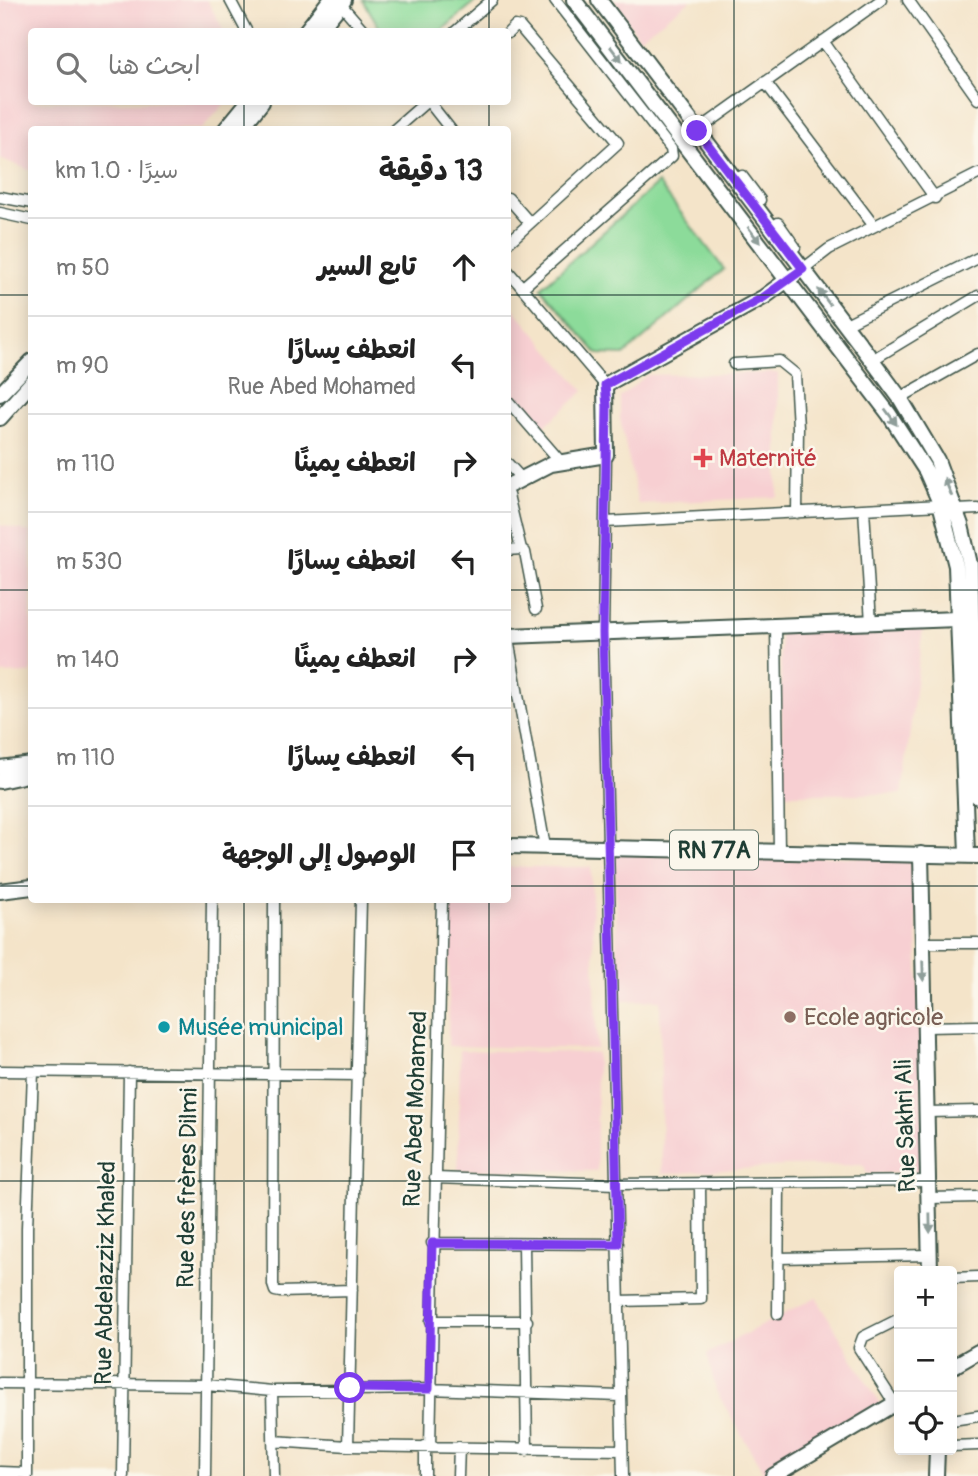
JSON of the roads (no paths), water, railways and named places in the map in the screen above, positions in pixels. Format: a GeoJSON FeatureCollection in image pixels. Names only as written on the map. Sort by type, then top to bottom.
{"type":"FeatureCollection","features":[{"type":"Feature","properties":{"kind":"main road"},"geometry":{"type":"LineString","coordinates":[[574,0],[909,443],[941,505],[968,565],[957,619],[972,855]]}},
{"type":"Feature","properties":{"kind":"main road"},"geometry":{"type":"LineString","coordinates":[[599,0],[900,398],[937,460],[957,510],[968,565],[975,657],[978,797]]}},
{"type":"Feature","properties":{"kind":"main road"},"geometry":{"type":"LineString","coordinates":[[308,28],[338,1]]}},
{"type":"Feature","properties":{"kind":"main road"},"geometry":{"type":"LineString","coordinates":[[321,28],[338,1]]}},
{"type":"Feature","properties":{"kind":"main road"},"geometry":{"type":"LineString","coordinates":[[228,126],[246,105]]}},
{"type":"Feature","properties":{"kind":"main road"},"geometry":{"type":"LineString","coordinates":[[243,126],[260,105]]}},
{"type":"Feature","properties":{"kind":"main road"},"geometry":{"type":"LineString","coordinates":[[511,483],[561,462],[606,455],[605,385],[764,297],[803,269]]}},
{"type":"Feature","properties":{"kind":"main road"},"geometry":{"type":"LineString","coordinates":[[0,394],[6,384],[28,365]]}},
{"type":"Feature","properties":{"kind":"main road"},"geometry":{"type":"LineString","coordinates":[[0,418],[28,386]]}},
{"type":"Feature","properties":{"kind":"main road"},"geometry":{"type":"LineString","coordinates":[[511,638],[957,619]]}},
{"type":"Feature","properties":{"kind":"main road"},"geometry":{"type":"LineString","coordinates":[[0,768],[28,764]]}},
{"type":"Feature","properties":{"kind":"main road"},"geometry":{"type":"LineString","coordinates":[[0,781],[28,775]]}},
{"type":"Feature","properties":{"kind":"main road","name":"RN 77A"},"geometry":{"type":"LineString","coordinates":[[511,846],[972,855]]}},
{"type":"Feature","properties":{"kind":"main road","name":"Rue Sakhri Ali"},"geometry":{"type":"LineString","coordinates":[[921,854],[930,1266]]}},
{"type":"Feature","properties":{"kind":"main road"},"geometry":{"type":"LineString","coordinates":[[0,891],[28,888]]}},
{"type":"Feature","properties":{"kind":"main road"},"geometry":{"type":"LineString","coordinates":[[957,1364],[978,1352]]}},
{"type":"Feature","properties":{"kind":"main road"},"geometry":{"type":"LineString","coordinates":[[773,1476],[894,1405]]}},
{"type":"Feature","properties":{"kind":"main road"},"geometry":{"type":"LineString","coordinates":[[936,1476],[937,1455]]}},
{"type":"Feature","properties":{"kind":"street"},"geometry":{"type":"LineString","coordinates":[[230,0],[245,28]]}},
{"type":"Feature","properties":{"kind":"street"},"geometry":{"type":"LineString","coordinates":[[460,28],[492,0]]}},
{"type":"Feature","properties":{"kind":"street"},"geometry":{"type":"LineString","coordinates":[[522,288],[673,156],[671,149],[555,0]]}},
{"type":"Feature","properties":{"kind":"street"},"geometry":{"type":"LineString","coordinates":[[697,131],[881,0]]}},
{"type":"Feature","properties":{"kind":"street"},"geometry":{"type":"LineString","coordinates":[[908,0],[978,99]]}},
{"type":"Feature","properties":{"kind":"street"},"geometry":{"type":"LineString","coordinates":[[338,1],[362,28]]}},
{"type":"Feature","properties":{"kind":"street"},"geometry":{"type":"LineString","coordinates":[[511,30],[515,26],[520,27],[618,144],[511,240]]}},
{"type":"Feature","properties":{"kind":"street"},"geometry":{"type":"LineString","coordinates":[[823,41],[935,198]]}},
{"type":"Feature","properties":{"kind":"street"},"geometry":{"type":"LineString","coordinates":[[765,82],[874,226]]}},
{"type":"Feature","properties":{"kind":"street"},"geometry":{"type":"LineString","coordinates":[[399,126],[423,105]]}},
{"type":"Feature","properties":{"kind":"street"},"geometry":{"type":"LineString","coordinates":[[430,105],[448,126]]}},
{"type":"Feature","properties":{"kind":"street"},"geometry":{"type":"LineString","coordinates":[[803,269],[829,249],[935,198],[978,174]]}},
{"type":"Feature","properties":{"kind":"street"},"geometry":{"type":"LineString","coordinates":[[0,197],[28,203]]}},
{"type":"Feature","properties":{"kind":"street"},"geometry":{"type":"LineString","coordinates":[[511,201],[530,223]]}},
{"type":"Feature","properties":{"kind":"street"},"geometry":{"type":"LineString","coordinates":[[0,214],[28,219]]}},
{"type":"Feature","properties":{"kind":"street"},"geometry":{"type":"LineString","coordinates":[[844,325],[978,258]]}},
{"type":"Feature","properties":{"kind":"street"},"geometry":{"type":"LineString","coordinates":[[511,275],[605,385]]}},
{"type":"Feature","properties":{"kind":"street"},"geometry":{"type":"LineString","coordinates":[[872,360],[978,296]]}},
{"type":"Feature","properties":{"kind":"street"},"geometry":{"type":"LineString","coordinates":[[900,398],[978,354]]}},
{"type":"Feature","properties":{"kind":"street"},"geometry":{"type":"LineString","coordinates":[[734,364],[779,361],[795,374],[797,513]]}},
{"type":"Feature","properties":{"kind":"street"},"geometry":{"type":"LineString","coordinates":[[511,404],[561,462]]}},
{"type":"Feature","properties":{"kind":"street"},"geometry":{"type":"LineString","coordinates":[[606,455],[603,633],[617,1184],[619,1396],[623,1476]]}},
{"type":"Feature","properties":{"kind":"street"},"geometry":{"type":"LineString","coordinates":[[511,467],[521,478]]}},
{"type":"Feature","properties":{"kind":"street"},"geometry":{"type":"LineString","coordinates":[[605,522],[941,505]]}},
{"type":"Feature","properties":{"kind":"street"},"geometry":{"type":"LineString","coordinates":[[511,507],[521,549],[525,552],[536,609]]}},
{"type":"Feature","properties":{"kind":"street"},"geometry":{"type":"LineString","coordinates":[[864,509],[871,623]]}},
{"type":"Feature","properties":{"kind":"street"},"geometry":{"type":"LineString","coordinates":[[957,510],[978,509]]}},
{"type":"Feature","properties":{"kind":"street"},"geometry":{"type":"LineString","coordinates":[[511,550],[521,549]]}},
{"type":"Feature","properties":{"kind":"street"},"geometry":{"type":"LineString","coordinates":[[776,626],[779,851]]}},
{"type":"Feature","properties":{"kind":"street"},"geometry":{"type":"LineString","coordinates":[[511,655],[545,847]]}},
{"type":"Feature","properties":{"kind":"street","name":"Rue des frères Dilmi"},"geometry":{"type":"LineString","coordinates":[[205,1476],[212,903]]}},
{"type":"Feature","properties":{"kind":"street"},"geometry":{"type":"LineString","coordinates":[[274,903],[275,1291],[352,1290]]}},
{"type":"Feature","properties":{"kind":"street"},"geometry":{"type":"LineString","coordinates":[[348,1446],[361,903]]}},
{"type":"Feature","properties":{"kind":"street","name":"Rue Abed Mohamed"},"geometry":{"type":"LineString","coordinates":[[425,1476],[442,903]]}},
{"type":"Feature","properties":{"kind":"street"},"geometry":{"type":"LineString","coordinates":[[922,943],[978,943]]}},
{"type":"Feature","properties":{"kind":"street"},"geometry":{"type":"LineString","coordinates":[[925,1027],[978,1026]]}},
{"type":"Feature","properties":{"kind":"street"},"geometry":{"type":"LineString","coordinates":[[0,1071],[358,1075]]}},
{"type":"Feature","properties":{"kind":"street"},"geometry":{"type":"LineString","coordinates":[[0,1472],[27,1474],[27,1228],[33,1072]]}},
{"type":"Feature","properties":{"kind":"street","name":"Rue Abdelazziz Khaled"},"geometry":{"type":"LineString","coordinates":[[123,1476],[129,1072]]}},
{"type":"Feature","properties":{"kind":"street"},"geometry":{"type":"LineString","coordinates":[[927,1112],[978,1111]]}},
{"type":"Feature","properties":{"kind":"street"},"geometry":{"type":"LineString","coordinates":[[435,1178],[617,1184],[930,1181]]}},
{"type":"Feature","properties":{"kind":"street"},"geometry":{"type":"LineString","coordinates":[[619,1301],[701,1299],[700,1184]]}},
{"type":"Feature","properties":{"kind":"street"},"geometry":{"type":"LineString","coordinates":[[778,1314],[779,1184]]}},
{"type":"Feature","properties":{"kind":"street"},"geometry":{"type":"LineString","coordinates":[[929,1198],[978,1197]]}},
{"type":"Feature","properties":{"kind":"street"},"geometry":{"type":"LineString","coordinates":[[432,1243],[618,1244]]}},
{"type":"Feature","properties":{"kind":"street"},"geometry":{"type":"LineString","coordinates":[[524,1245],[527,1450]]}},
{"type":"Feature","properties":{"kind":"street"},"geometry":{"type":"LineString","coordinates":[[778,1258],[930,1255]]}},
{"type":"Feature","properties":{"kind":"street"},"geometry":{"type":"LineString","coordinates":[[957,1278],[978,1277]]}},
{"type":"Feature","properties":{"kind":"street"},"geometry":{"type":"LineString","coordinates":[[431,1321],[527,1321]]}},
{"type":"Feature","properties":{"kind":"street"},"geometry":{"type":"LineString","coordinates":[[894,1322],[863,1337],[859,1348],[894,1399]]}},
{"type":"Feature","properties":{"kind":"street"},"geometry":{"type":"LineString","coordinates":[[0,1383],[206,1385],[272,1391],[429,1389],[619,1396]]}},
{"type":"Feature","properties":{"kind":"street"},"geometry":{"type":"LineString","coordinates":[[272,1391],[274,1476]]}},
{"type":"Feature","properties":{"kind":"street"},"geometry":{"type":"LineString","coordinates":[[957,1419],[978,1416]]}},
{"type":"Feature","properties":{"kind":"street"},"geometry":{"type":"LineString","coordinates":[[274,1441],[348,1446],[622,1450]]}},
{"type":"Feature","properties":{"kind":"street"},"geometry":{"type":"LineString","coordinates":[[957,1446],[978,1446]]}},
{"type":"Feature","properties":{"kind":"street"},"geometry":{"type":"LineString","coordinates":[[458,1476],[459,1447]]}},
{"type":"Feature","properties":{"kind":"place","name":"Maternité"},"geometry":{"type":"Point","coordinates":[703,458]}},
{"type":"Feature","properties":{"kind":"place","name":"Ecole agricole"},"geometry":{"type":"Point","coordinates":[790,1017]}},
{"type":"Feature","properties":{"kind":"place","name":"Musée municipal"},"geometry":{"type":"Point","coordinates":[164,1027]}}]}
